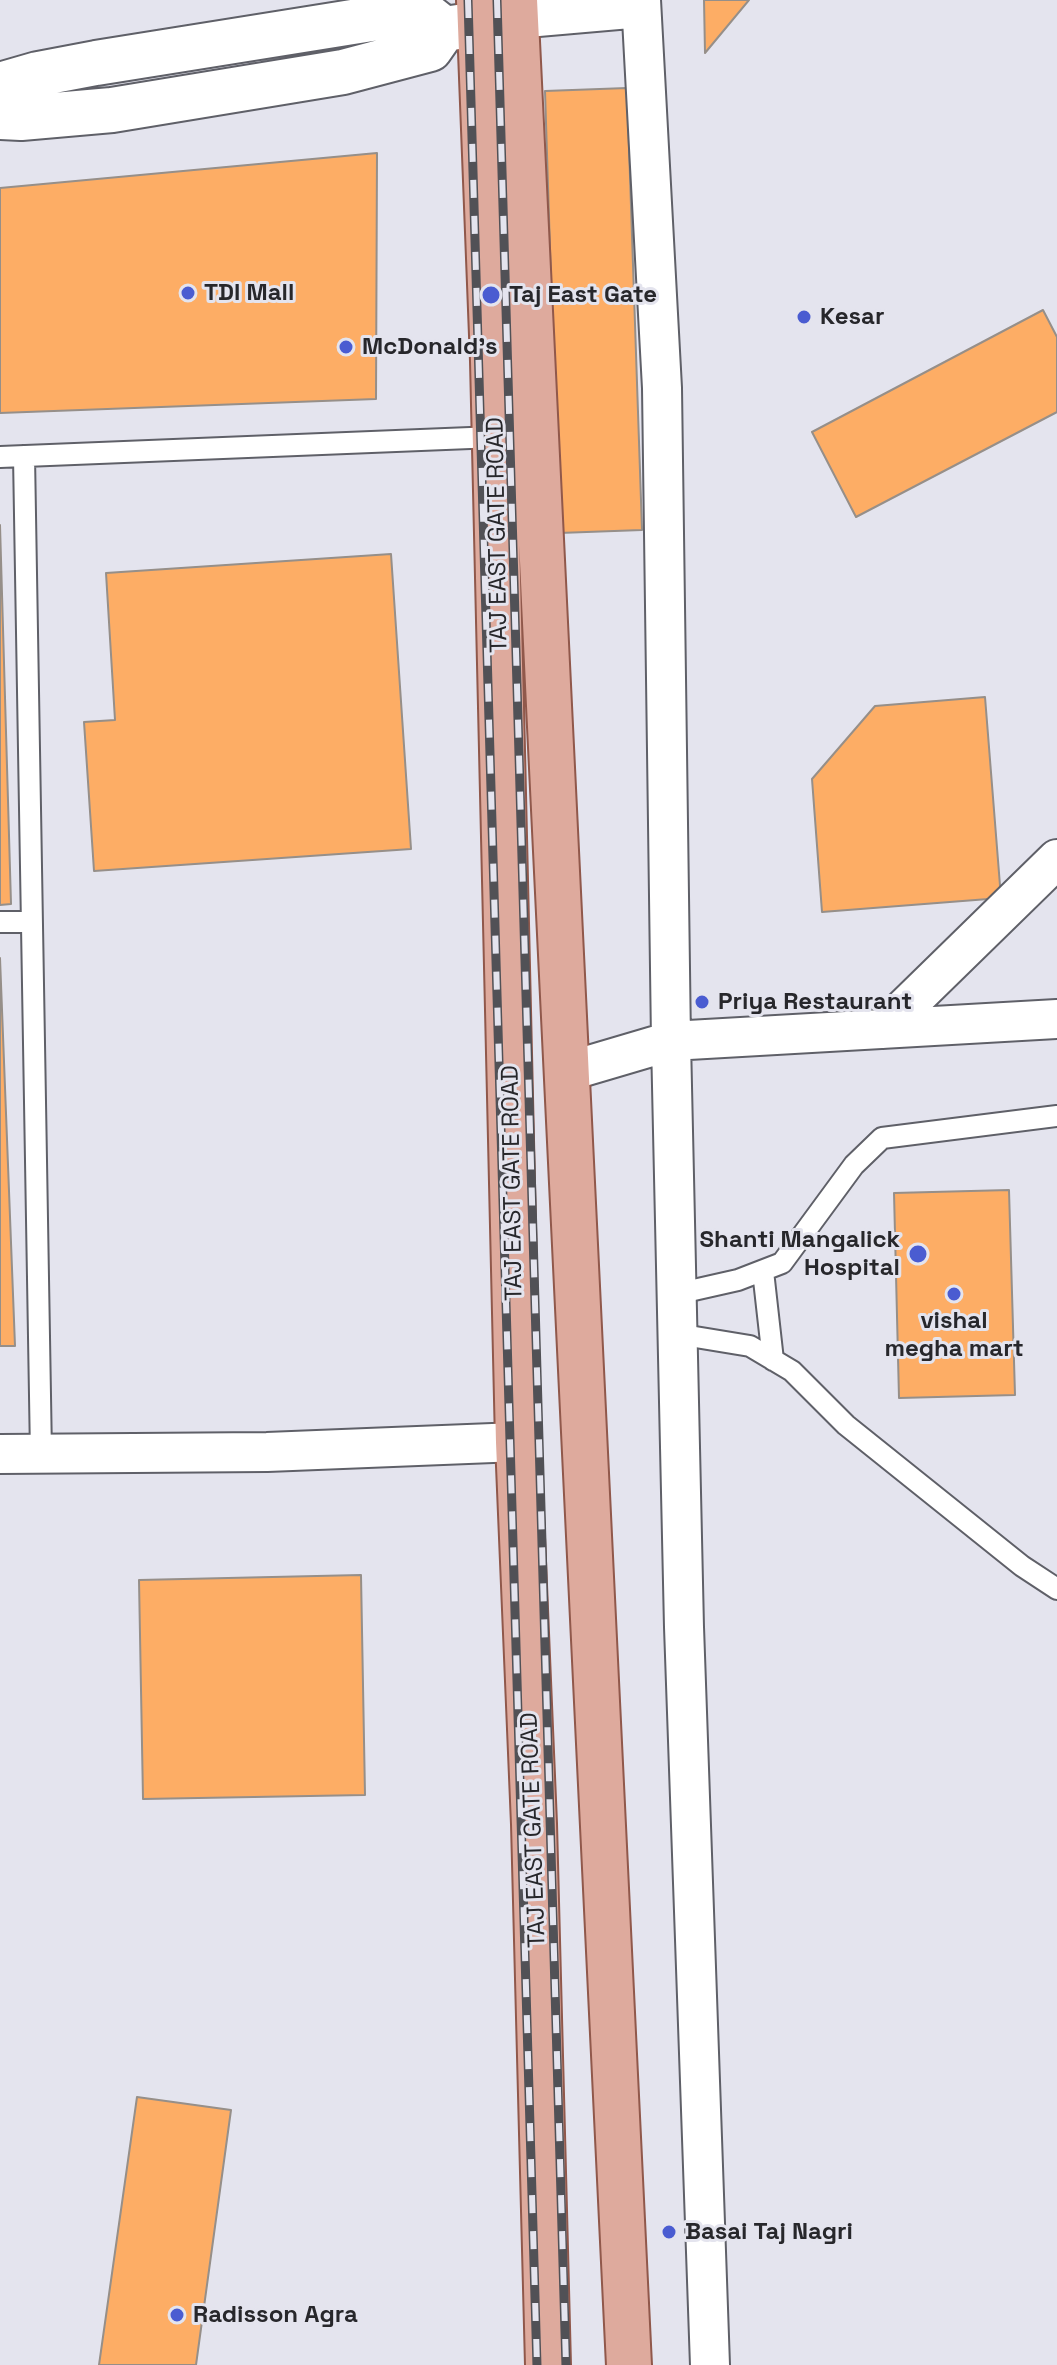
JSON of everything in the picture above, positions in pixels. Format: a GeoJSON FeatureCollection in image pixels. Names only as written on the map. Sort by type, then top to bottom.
{"type":"FeatureCollection","features":[{"type":"Feature","properties":{"kind":"main road"},"geometry":{"type":"LineString","coordinates":[[0,85],[96,63],[421,11],[487,15]]}},
{"type":"Feature","properties":{"kind":"main road"},"geometry":{"type":"LineString","coordinates":[[0,117],[112,110],[343,72],[430,49],[487,15]]}},
{"type":"Feature","properties":{"kind":"main road"},"geometry":{"type":"LineString","coordinates":[[487,15],[566,1072],[629,2365]]}},
{"type":"Feature","properties":{"kind":"main road","name":"TAJ EAST GATE ROAD"},"geometry":{"type":"LineString","coordinates":[[487,15],[518,1442],[534,1824],[548,2365]]}},
{"type":"Feature","properties":{"kind":"street"},"geometry":{"type":"LineString","coordinates":[[487,15],[641,4],[662,388],[671,1041],[684,1627],[710,2365]]}},
{"type":"Feature","properties":{"kind":"street"},"geometry":{"type":"LineString","coordinates":[[883,1029],[1057,859]]}},
{"type":"Feature","properties":{"kind":"street"},"geometry":{"type":"LineString","coordinates":[[566,1072],[671,1041],[1057,1019]]}},
{"type":"Feature","properties":{"kind":"street"},"geometry":{"type":"LineString","coordinates":[[0,1454],[267,1452],[518,1442]]}},
{"type":"Feature","properties":{"kind":"lane"},"geometry":{"type":"LineString","coordinates":[[0,457],[495,437]]}},
{"type":"Feature","properties":{"kind":"lane"},"geometry":{"type":"LineString","coordinates":[[24,456],[41,1454]]}},
{"type":"Feature","properties":{"kind":"lane"},"geometry":{"type":"LineString","coordinates":[[0,922],[31,922]]}},
{"type":"Feature","properties":{"kind":"lane"},"geometry":{"type":"LineString","coordinates":[[676,1294],[738,1280],[782,1263],[854,1165],[882,1138],[1057,1116]]}},
{"type":"Feature","properties":{"kind":"lane"},"geometry":{"type":"LineString","coordinates":[[763,1271],[773,1360]]}},
{"type":"Feature","properties":{"kind":"lane"},"geometry":{"type":"LineString","coordinates":[[677,1334],[750,1346],[792,1371],[846,1425],[1022,1566],[1057,1589]]}},
{"type":"Feature","properties":{"kind":"building"},"geometry":{"type":"Polygon","coordinates":[[[704,0],[749,0],[705,53],[704,0]]]}},
{"type":"Feature","properties":{"kind":"building"},"geometry":{"type":"Polygon","coordinates":[[[627,88],[642,530],[559,533],[545,91],[627,88]]]}},
{"type":"Feature","properties":{"kind":"building","name":"TDI Mall"},"geometry":{"type":"Polygon","coordinates":[[[377,153],[376,399],[0,413],[0,188],[377,153]]]}},
{"type":"Feature","properties":{"kind":"building"},"geometry":{"type":"Polygon","coordinates":[[[1043,310],[1057,337],[1057,412],[856,517],[812,432],[1043,310]]]}},
{"type":"Feature","properties":{"kind":"building"},"geometry":{"type":"Polygon","coordinates":[[[0,525],[11,904],[0,905],[0,525]]]}},
{"type":"Feature","properties":{"kind":"building"},"geometry":{"type":"Polygon","coordinates":[[[391,554],[411,849],[94,871],[84,722],[115,720],[106,573],[391,554]]]}},
{"type":"Feature","properties":{"kind":"building"},"geometry":{"type":"Polygon","coordinates":[[[985,697],[1001,898],[822,912],[812,779],[875,706],[985,697]]]}},
{"type":"Feature","properties":{"kind":"building"},"geometry":{"type":"Polygon","coordinates":[[[0,958],[15,1346],[0,1346],[0,958]]]}},
{"type":"Feature","properties":{"kind":"building","name":"vishal megha mart"},"geometry":{"type":"Polygon","coordinates":[[[1009,1190],[1015,1395],[899,1398],[894,1193],[1009,1190]]]}},
{"type":"Feature","properties":{"kind":"building"},"geometry":{"type":"Polygon","coordinates":[[[361,1575],[365,1795],[143,1799],[139,1580],[361,1575]]]}},
{"type":"Feature","properties":{"kind":"building"},"geometry":{"type":"Polygon","coordinates":[[[137,2097],[231,2110],[196,2365],[99,2365],[137,2097]]]}},
{"type":"Feature","properties":{"kind":"railway"},"geometry":{"type":"LineString","coordinates":[[468,0],[537,2365]]}},
{"type":"Feature","properties":{"kind":"railway"},"geometry":{"type":"LineString","coordinates":[[497,0],[566,2365]]}},
{"type":"Feature","properties":{"kind":"place","name":"TDI Mall"},"geometry":{"type":"Point","coordinates":[188,293]}},
{"type":"Feature","properties":{"kind":"place","name":"Taj East Gate"},"geometry":{"type":"Point","coordinates":[491,295]}},
{"type":"Feature","properties":{"kind":"place","name":"Kesar"},"geometry":{"type":"Point","coordinates":[804,317]}},
{"type":"Feature","properties":{"kind":"place","name":"McDonald's"},"geometry":{"type":"Point","coordinates":[346,347]}},
{"type":"Feature","properties":{"kind":"place","name":"Priya Restaurant"},"geometry":{"type":"Point","coordinates":[702,1002]}},
{"type":"Feature","properties":{"kind":"place","name":"Shanti Mangalick Hospital"},"geometry":{"type":"Point","coordinates":[918,1254]}},
{"type":"Feature","properties":{"kind":"place","name":"vishal megha mart"},"geometry":{"type":"Point","coordinates":[954,1294]}},
{"type":"Feature","properties":{"kind":"place","name":"Basai Taj Nagri"},"geometry":{"type":"Point","coordinates":[669,2232]}},
{"type":"Feature","properties":{"kind":"place","name":"Radisson Agra"},"geometry":{"type":"Point","coordinates":[177,2315]}}]}
